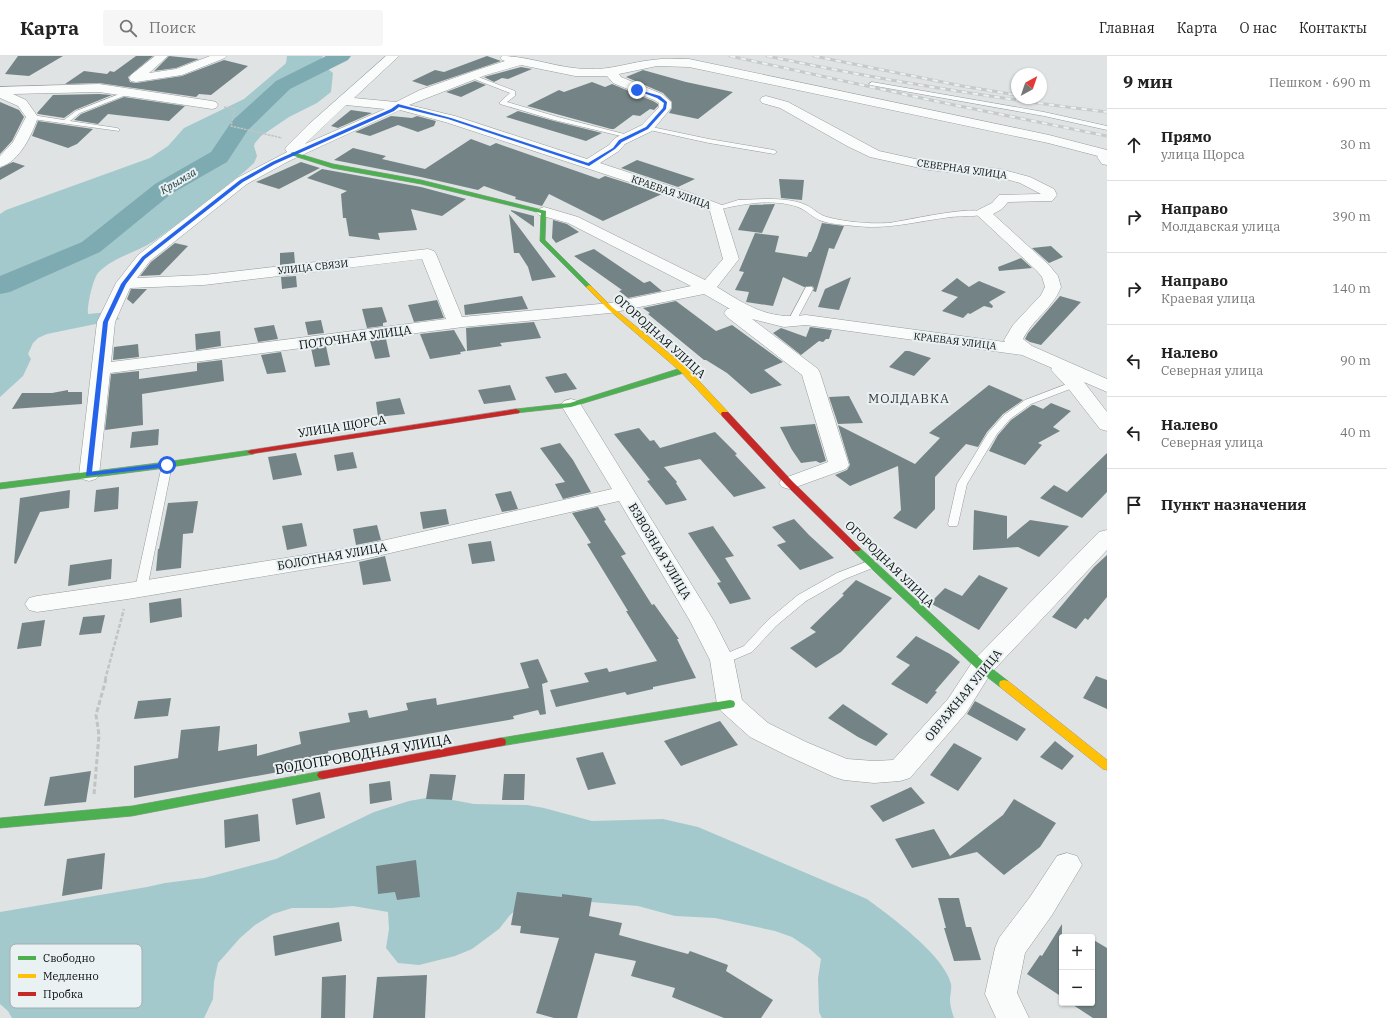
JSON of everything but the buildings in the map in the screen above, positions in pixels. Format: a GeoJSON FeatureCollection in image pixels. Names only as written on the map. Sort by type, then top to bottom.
{"type":"FeatureCollection","features":[{"type":"Feature","properties":{"kind":"street"},"geometry":{"type":"LineString","coordinates":[[136,78],[162,56]]}},
{"type":"Feature","properties":{"kind":"street"},"geometry":{"type":"LineString","coordinates":[[100,88],[136,78],[178,72],[221,56]]}},
{"type":"Feature","properties":{"kind":"street"},"geometry":{"type":"LineString","coordinates":[[292,151],[393,56]]}},
{"type":"Feature","properties":{"kind":"street"},"geometry":{"type":"LineString","coordinates":[[497,56],[519,62],[581,72],[614,71],[648,64],[689,63],[1049,139],[1107,154],[1104,157],[1107,161]]}},
{"type":"Feature","properties":{"kind":"street"},"geometry":{"type":"LineString","coordinates":[[89,475],[106,322],[124,284],[144,258],[242,181],[292,151],[393,110],[398,106],[471,76],[519,62]]}},
{"type":"Feature","properties":{"kind":"street"},"geometry":{"type":"LineString","coordinates":[[589,164],[614,148],[620,141],[647,128],[665,108],[666,102],[658,97],[617,80],[613,75],[614,71]]}},
{"type":"Feature","properties":{"kind":"street"},"geometry":{"type":"LineString","coordinates":[[0,92],[100,88],[212,105]]}},
{"type":"Feature","properties":{"kind":"street"},"geometry":{"type":"LineString","coordinates":[[0,92],[22,103],[32,117],[29,127],[21,141],[8,158],[0,163]]}},
{"type":"Feature","properties":{"kind":"street","name":"СЕВЕРНАЯ УЛИЦА"},"geometry":{"type":"LineString","coordinates":[[766,100],[784,105],[852,143],[875,154],[929,166],[1000,173],[1025,180],[1040,187],[1050,195],[1047,198],[1004,198],[997,206],[983,213]]}},
{"type":"Feature","properties":{"kind":"street","name":"КРАЕВАЯ УЛИЦА"},"geometry":{"type":"LineString","coordinates":[[345,101],[398,106],[450,119],[680,194],[717,208],[731,259],[708,288],[745,311],[756,316],[785,322],[806,320],[1026,350],[1107,386]]}},
{"type":"Feature","properties":{"kind":"street"},"geometry":{"type":"LineString","coordinates":[[292,151],[332,166],[421,182],[573,220],[708,288],[734,314],[811,374],[839,465],[789,483]]}},
{"type":"Feature","properties":{"kind":"street","name":"ОГОРОДНАЯ УЛИЦА"},"geometry":{"type":"LineString","coordinates":[[544,212],[542,240],[610,308],[684,370],[789,483],[871,564],[982,667],[1107,766]]}},
{"type":"Feature","properties":{"kind":"street"},"geometry":{"type":"LineString","coordinates":[[983,213],[1044,268],[1050,276],[1053,287],[1049,297],[1019,329],[1013,340],[1026,350]]}},
{"type":"Feature","properties":{"kind":"street","name":"УЛИЦА СВЯЗИ"},"geometry":{"type":"LineString","coordinates":[[124,284],[204,280],[428,254],[456,323]]}},
{"type":"Feature","properties":{"kind":"street","name":"ПОТОЧНАЯ УЛИЦА"},"geometry":{"type":"LineString","coordinates":[[101,369],[456,323],[610,308],[708,288]]}},
{"type":"Feature","properties":{"kind":"street"},"geometry":{"type":"LineString","coordinates":[[1046,359],[1066,374],[1107,425]]}},
{"type":"Feature","properties":{"kind":"street","name":"УЛИЦА ЩОРСА"},"geometry":{"type":"LineString","coordinates":[[0,486],[167,465],[510,412],[571,405],[684,370]]}},
{"type":"Feature","properties":{"kind":"street","name":"ВЗВОЗНАЯ УЛИЦА"},"geometry":{"type":"LineString","coordinates":[[571,405],[702,621],[722,660],[730,704]]}},
{"type":"Feature","properties":{"kind":"street","name":"БОЛОТНАЯ УЛИЦА"},"geometry":{"type":"LineString","coordinates":[[37,604],[135,590],[355,554],[625,493]]}},
{"type":"Feature","properties":{"kind":"street","name":"ОВРАЖНАЯ УЛИЦА"},"geometry":{"type":"LineString","coordinates":[[730,704],[759,730],[797,749],[844,769],[874,772],[900,770],[957,706],[982,667],[1107,537]]}},
{"type":"Feature","properties":{"kind":"street","name":"ВОДОПРОВОДНАЯ УЛИЦА"},"geometry":{"type":"LineString","coordinates":[[0,823],[132,811],[550,733],[730,704]]}},
{"type":"Feature","properties":{"kind":"street"},"geometry":{"type":"LineString","coordinates":[[1013,1018],[1001,994],[1010,948],[1041,906],[1067,865]]}},
{"type":"Feature","properties":{"kind":"lane"},"geometry":{"type":"LineString","coordinates":[[471,76],[513,92],[513,95],[502,102],[556,119],[629,136]]}},
{"type":"Feature","properties":{"kind":"lane"},"geometry":{"type":"LineString","coordinates":[[872,84],[1044,114],[1107,128]]}},
{"type":"Feature","properties":{"kind":"lane"},"geometry":{"type":"LineString","coordinates":[[65,122],[78,112],[127,92]]}},
{"type":"Feature","properties":{"kind":"lane"},"geometry":{"type":"LineString","coordinates":[[32,117],[117,130]]}},
{"type":"Feature","properties":{"kind":"lane"},"geometry":{"type":"LineString","coordinates":[[647,128],[709,141],[774,152]]}},
{"type":"Feature","properties":{"kind":"lane"},"geometry":{"type":"LineString","coordinates":[[717,208],[740,202],[756,201],[797,204],[804,206],[816,216],[824,219],[877,226],[894,225],[960,213],[983,213]]}},
{"type":"Feature","properties":{"kind":"lane"},"geometry":{"type":"LineString","coordinates":[[792,321],[809,289]]}},
{"type":"Feature","properties":{"kind":"lane"},"geometry":{"type":"LineString","coordinates":[[953,524],[962,484],[993,433],[1007,417],[1028,402],[1075,384]]}},
{"type":"Feature","properties":{"kind":"lane"},"geometry":{"type":"LineString","coordinates":[[135,590],[167,465]]}},
{"type":"Feature","properties":{"kind":"lane"},"geometry":{"type":"LineString","coordinates":[[722,660],[748,649],[772,624],[802,598],[841,576],[871,564]]}},
{"type":"Feature","properties":{"kind":"path"},"geometry":{"type":"LineString","coordinates":[[212,105],[235,109],[231,126],[292,151]]}},
{"type":"Feature","properties":{"kind":"path"},"geometry":{"type":"LineString","coordinates":[[92,814],[99,735],[96,715],[135,590]]}},
{"type":"Feature","properties":{"kind":"shaded area"},"geometry":{"type":"Polygon","coordinates":[[[287,56],[323,56],[319,62],[333,73],[331,92],[317,103],[289,117],[261,136],[254,146],[257,156],[254,163],[188,216],[154,241],[111,263],[98,273],[91,292],[88,305],[88,314],[109,312],[120,319],[47,334],[38,338],[33,343],[28,354],[31,359],[23,376],[0,397],[0,214],[6,210],[150,158],[168,146],[184,128],[244,99],[286,63],[287,56]]]}},
{"type":"Feature","properties":{"kind":"shaded area"},"geometry":{"type":"Polygon","coordinates":[[[426,798],[442,798],[474,804],[527,805],[592,821],[663,819],[698,827],[867,899],[877,906],[915,937],[939,961],[947,973],[951,984],[950,1002],[954,1018],[822,1018],[819,1012],[818,978],[821,959],[810,949],[792,937],[775,931],[715,918],[675,916],[638,906],[579,901],[522,905],[510,915],[499,929],[472,949],[455,956],[419,965],[398,963],[386,948],[389,929],[388,912],[353,906],[332,908],[292,908],[273,914],[255,925],[240,938],[218,963],[214,982],[213,999],[204,1018],[12,1018],[8,1011],[0,1004],[0,912],[165,883],[204,878],[276,859],[374,812],[409,801],[426,798]]]}},
{"type":"Feature","properties":{"kind":"waterway","name":"Крымза"},"geometry":{"type":"LineString","coordinates":[[0,286],[91,247],[163,189],[219,157],[240,126],[283,85],[341,56]]}},
{"type":"Feature","properties":{"kind":"railway"},"geometry":{"type":"LineString","coordinates":[[730,56],[935,101],[1107,136]]}},
{"type":"Feature","properties":{"kind":"railway"},"geometry":{"type":"LineString","coordinates":[[767,56],[937,88],[1107,112]]}},
{"type":"Feature","properties":{"kind":"railway"},"geometry":{"type":"LineString","coordinates":[[814,56],[962,86],[1011,94]]}},
{"type":"Feature","properties":{"kind":"traffic: fast"},"geometry":{"type":"LineString","coordinates":[[293,154],[332,166],[421,182],[544,212],[542,240],[589,287]]}},
{"type":"Feature","properties":{"kind":"traffic: fast"},"geometry":{"type":"LineString","coordinates":[[516,411],[571,405],[684,370]]}},
{"type":"Feature","properties":{"kind":"traffic: fast"},"geometry":{"type":"LineString","coordinates":[[0,486],[158,466],[251,452]]}},
{"type":"Feature","properties":{"kind":"traffic: fast"},"geometry":{"type":"LineString","coordinates":[[856,549],[982,667],[1004,684]]}},
{"type":"Feature","properties":{"kind":"traffic: fast"},"geometry":{"type":"LineString","coordinates":[[501,742],[730,704]]}},
{"type":"Feature","properties":{"kind":"traffic: fast"},"geometry":{"type":"LineString","coordinates":[[0,823],[132,811],[323,775]]}},
{"type":"Feature","properties":{"kind":"traffic: slow"},"geometry":{"type":"LineString","coordinates":[[589,287],[610,308],[684,370],[725,414]]}},
{"type":"Feature","properties":{"kind":"traffic: slow"},"geometry":{"type":"LineString","coordinates":[[1004,684],[1107,766]]}},
{"type":"Feature","properties":{"kind":"traffic: jam"},"geometry":{"type":"LineString","coordinates":[[251,452],[516,411]]}},
{"type":"Feature","properties":{"kind":"traffic: jam"},"geometry":{"type":"LineString","coordinates":[[725,414],[789,483],[856,549]]}},
{"type":"Feature","properties":{"kind":"traffic: jam"},"geometry":{"type":"LineString","coordinates":[[323,775],[501,742]]}},
{"type":"Feature","properties":{"kind":"district","name":"МОЛДАВКА"},"geometry":{"type":"Point","coordinates":[909,398]}},
{"type":"Feature","properties":{"kind":"route"},"geometry":{"type":"LineString","coordinates":[[167,465],[89,475],[106,322],[124,284],[144,258],[242,181],[273,163],[393,110],[398,106],[450,119],[589,164],[614,148],[620,141],[647,128],[665,108],[666,102],[658,97],[637,90]]}}]}
